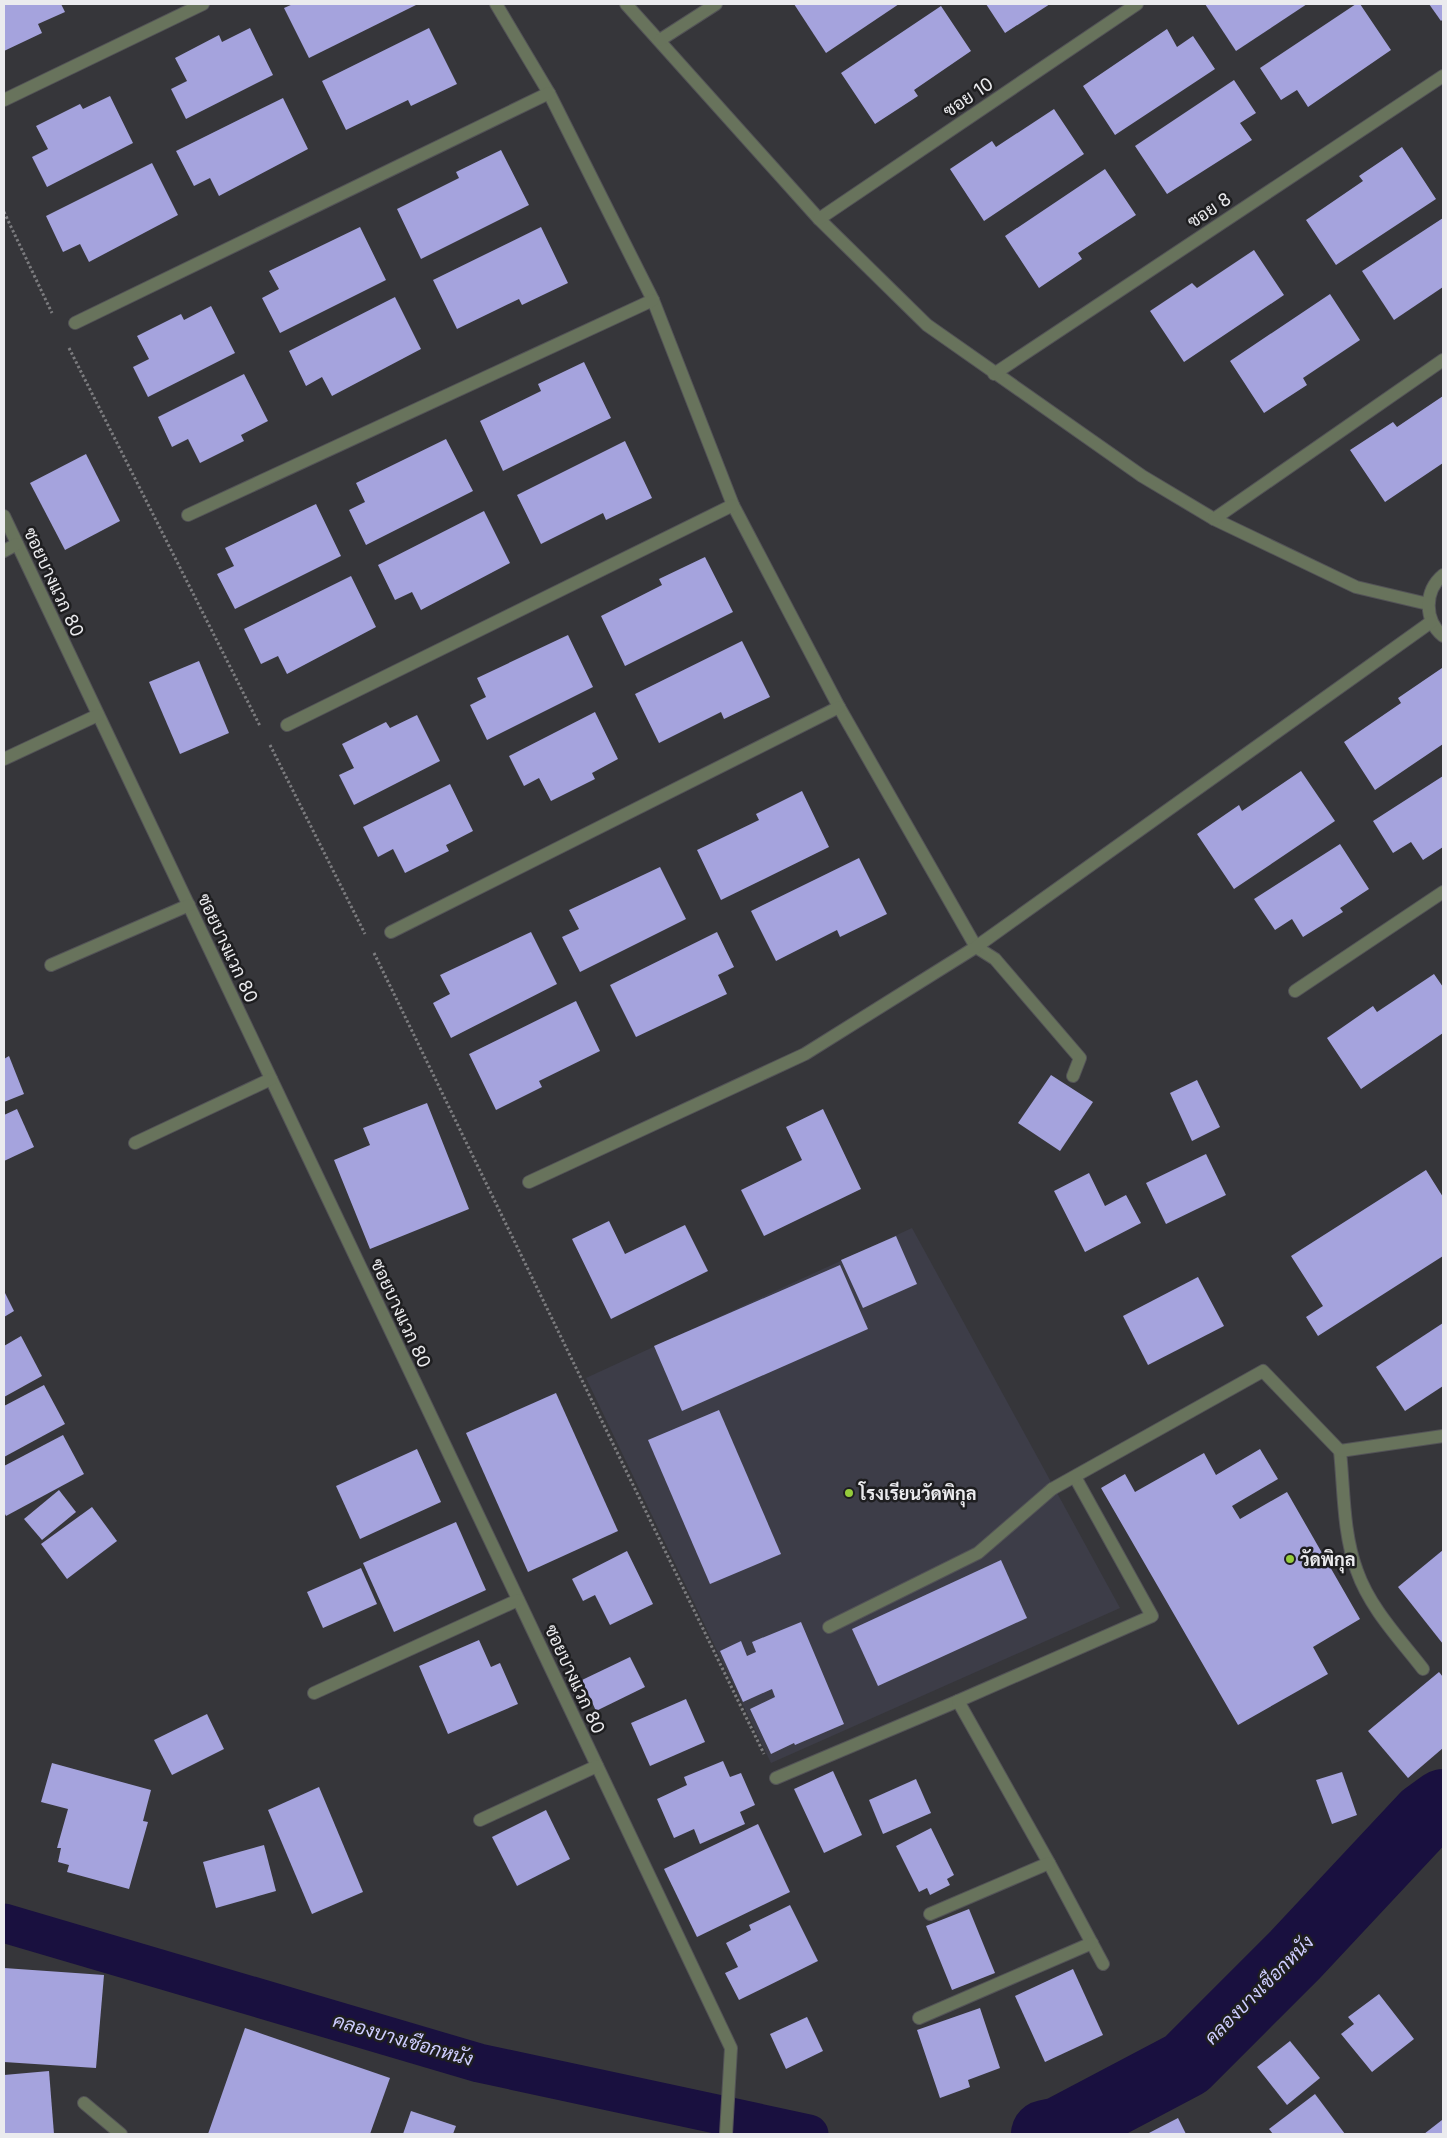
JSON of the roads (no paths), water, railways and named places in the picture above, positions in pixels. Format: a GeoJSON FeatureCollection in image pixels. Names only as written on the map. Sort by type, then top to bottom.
{"type":"FeatureCollection","features":[{"type":"Feature","properties":{"kind":"street"},"geometry":{"type":"LineString","coordinates":[[4,100],[203,4]]}},
{"type":"Feature","properties":{"kind":"street"},"geometry":{"type":"LineString","coordinates":[[496,4],[549,93],[653,300],[733,505],[839,706],[976,946],[995,959],[1080,1058],[1074,1076]]}},
{"type":"Feature","properties":{"kind":"street"},"geometry":{"type":"LineString","coordinates":[[626,4],[819,219],[927,325],[994,374],[1142,476],[1214,519],[1356,587],[1428,604]]}},
{"type":"Feature","properties":{"kind":"street"},"geometry":{"type":"LineString","coordinates":[[660,40],[716,4]]}},
{"type":"Feature","properties":{"kind":"street","name":"ซอย 10"},"geometry":{"type":"LineString","coordinates":[[819,219],[1137,4]]}},
{"type":"Feature","properties":{"kind":"street","name":"ซอย 8"},"geometry":{"type":"LineString","coordinates":[[994,374],[1443,76]]}},
{"type":"Feature","properties":{"kind":"street"},"geometry":{"type":"LineString","coordinates":[[75,323],[549,93]]}},
{"type":"Feature","properties":{"kind":"street"},"geometry":{"type":"LineString","coordinates":[[188,515],[653,300]]}},
{"type":"Feature","properties":{"kind":"street"},"geometry":{"type":"LineString","coordinates":[[1214,519],[1443,360]]}},
{"type":"Feature","properties":{"kind":"street"},"geometry":{"type":"LineString","coordinates":[[287,725],[733,505]]}},
{"type":"Feature","properties":{"kind":"street","name":"ซอยบางแวก 80"},"geometry":{"type":"LineString","coordinates":[[4,516],[731,2048],[726,2134]]}},
{"type":"Feature","properties":{"kind":"street"},"geometry":{"type":"LineString","coordinates":[[4,551],[17,544]]}},
{"type":"Feature","properties":{"kind":"street"},"geometry":{"type":"LineString","coordinates":[[1443,575],[1431,591],[1428,604],[1431,622],[1443,636]]}},
{"type":"Feature","properties":{"kind":"street"},"geometry":{"type":"LineString","coordinates":[[530,1182],[804,1054],[976,946],[1431,622]]}},
{"type":"Feature","properties":{"kind":"street"},"geometry":{"type":"LineString","coordinates":[[391,932],[839,706]]}},
{"type":"Feature","properties":{"kind":"street"},"geometry":{"type":"LineString","coordinates":[[4,759],[98,715]]}},
{"type":"Feature","properties":{"kind":"street"},"geometry":{"type":"LineString","coordinates":[[1295,991],[1443,892]]}},
{"type":"Feature","properties":{"kind":"street"},"geometry":{"type":"LineString","coordinates":[[51,965],[188,905]]}},
{"type":"Feature","properties":{"kind":"street"},"geometry":{"type":"LineString","coordinates":[[135,1143],[271,1079]]}},
{"type":"Feature","properties":{"kind":"street"},"geometry":{"type":"LineString","coordinates":[[829,1627],[978,1553],[1052,1489],[1264,1371],[1340,1451],[1350,1547],[1357,1573],[1376,1608],[1423,1669]]}},
{"type":"Feature","properties":{"kind":"street"},"geometry":{"type":"LineString","coordinates":[[1340,1451],[1443,1436]]}},
{"type":"Feature","properties":{"kind":"street"},"geometry":{"type":"LineString","coordinates":[[776,1778],[1152,1616],[1075,1477]]}},
{"type":"Feature","properties":{"kind":"street"},"geometry":{"type":"LineString","coordinates":[[314,1693],[518,1600]]}},
{"type":"Feature","properties":{"kind":"street"},"geometry":{"type":"LineString","coordinates":[[958,1701],[1103,1964]]}},
{"type":"Feature","properties":{"kind":"street"},"geometry":{"type":"LineString","coordinates":[[480,1820],[597,1766]]}},
{"type":"Feature","properties":{"kind":"street"},"geometry":{"type":"LineString","coordinates":[[930,1914],[1049,1863]]}},
{"type":"Feature","properties":{"kind":"street"},"geometry":{"type":"LineString","coordinates":[[919,2018],[1092,1942]]}},
{"type":"Feature","properties":{"kind":"street"},"geometry":{"type":"LineString","coordinates":[[84,2103],[121,2134]]}},
{"type":"Feature","properties":{"kind":"waterway","name":"คลองบางเชือกหนัง"},"geometry":{"type":"LineString","coordinates":[[1045,2134],[1059,2131],[1186,2064],[1295,1955],[1425,1816],[1443,1803]]}},
{"type":"Feature","properties":{"kind":"waterway","name":"คลองบางเชือกหนัง"},"geometry":{"type":"LineString","coordinates":[[4,1923],[479,2063],[809,2134]]}},
{"type":"Feature","properties":{"kind":"place","name":"โรงเรียนวัดพิกุล"},"geometry":{"type":"Point","coordinates":[849,1493]}},
{"type":"Feature","properties":{"kind":"place","name":"วัดพิกุล"},"geometry":{"type":"Point","coordinates":[1290,1559]}}]}
